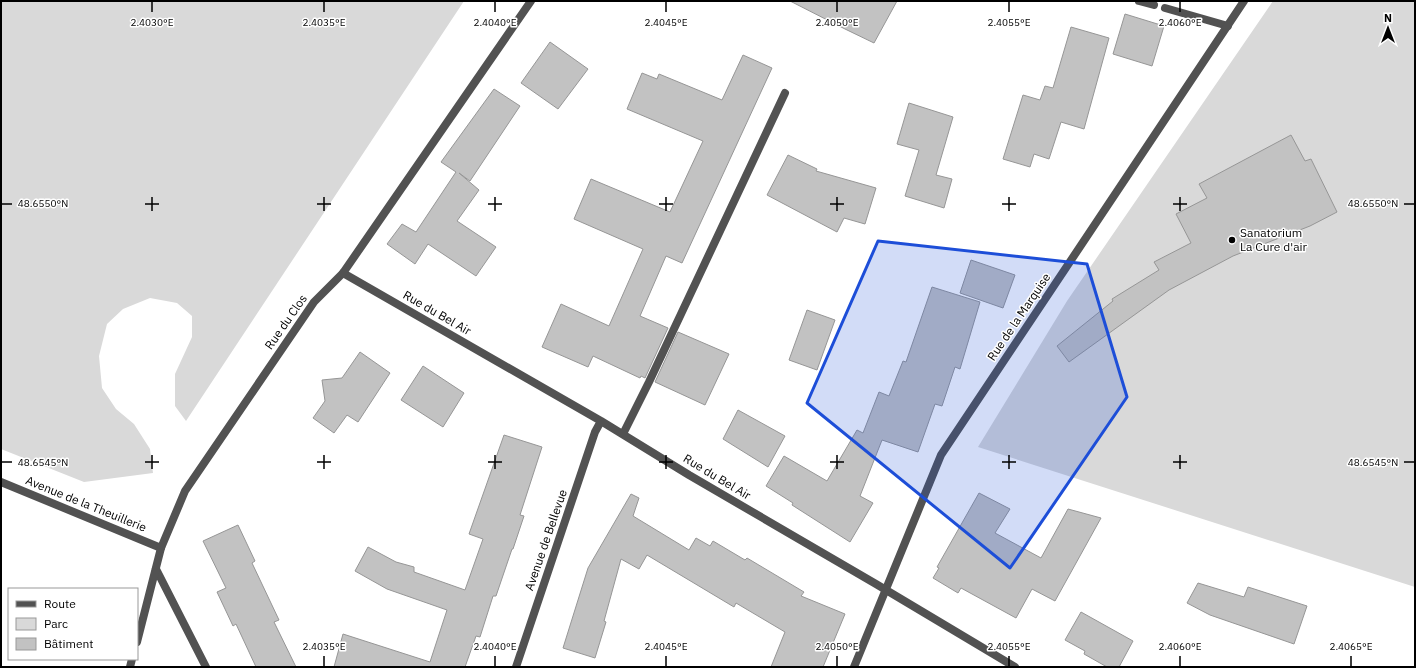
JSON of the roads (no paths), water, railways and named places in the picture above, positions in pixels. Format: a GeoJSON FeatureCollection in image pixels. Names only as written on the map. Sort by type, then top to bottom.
{"type":"FeatureCollection","features":[{"type":"Feature","properties":{"kind":"street","name":"Rue du Clos"},"geometry":{"type":"LineString","coordinates":[[138,638],[161,548],[185,491],[314,302],[343,273],[531,1]]}},
{"type":"Feature","properties":{"kind":"street"},"geometry":{"type":"LineString","coordinates":[[1139,1],[1154,5]]}},
{"type":"Feature","properties":{"kind":"street","name":"Rue de la Marquise"},"geometry":{"type":"LineString","coordinates":[[854,667],[942,455],[1244,1]]}},
{"type":"Feature","properties":{"kind":"street"},"geometry":{"type":"LineString","coordinates":[[1166,8],[1228,26]]}},
{"type":"Feature","properties":{"kind":"street"},"geometry":{"type":"LineString","coordinates":[[623,434],[785,93]]}},
{"type":"Feature","properties":{"kind":"street","name":"Rue du Bel Air"},"geometry":{"type":"LineString","coordinates":[[343,273],[601,421],[689,475],[1015,667]]}},
{"type":"Feature","properties":{"kind":"street","name":"Avenue de Bellevue"},"geometry":{"type":"LineString","coordinates":[[516,667],[595,432],[601,421]]}},
{"type":"Feature","properties":{"kind":"street","name":"Avenue de la Theuillerie"},"geometry":{"type":"LineString","coordinates":[[1,482],[161,548]]}},
{"type":"Feature","properties":{"kind":"street"},"geometry":{"type":"LineString","coordinates":[[156,569],[206,667]]}},
{"type":"Feature","properties":{"kind":"place","name":"Sanatorium La Cure d'air"},"geometry":{"type":"Point","coordinates":[1232,240]}}]}
